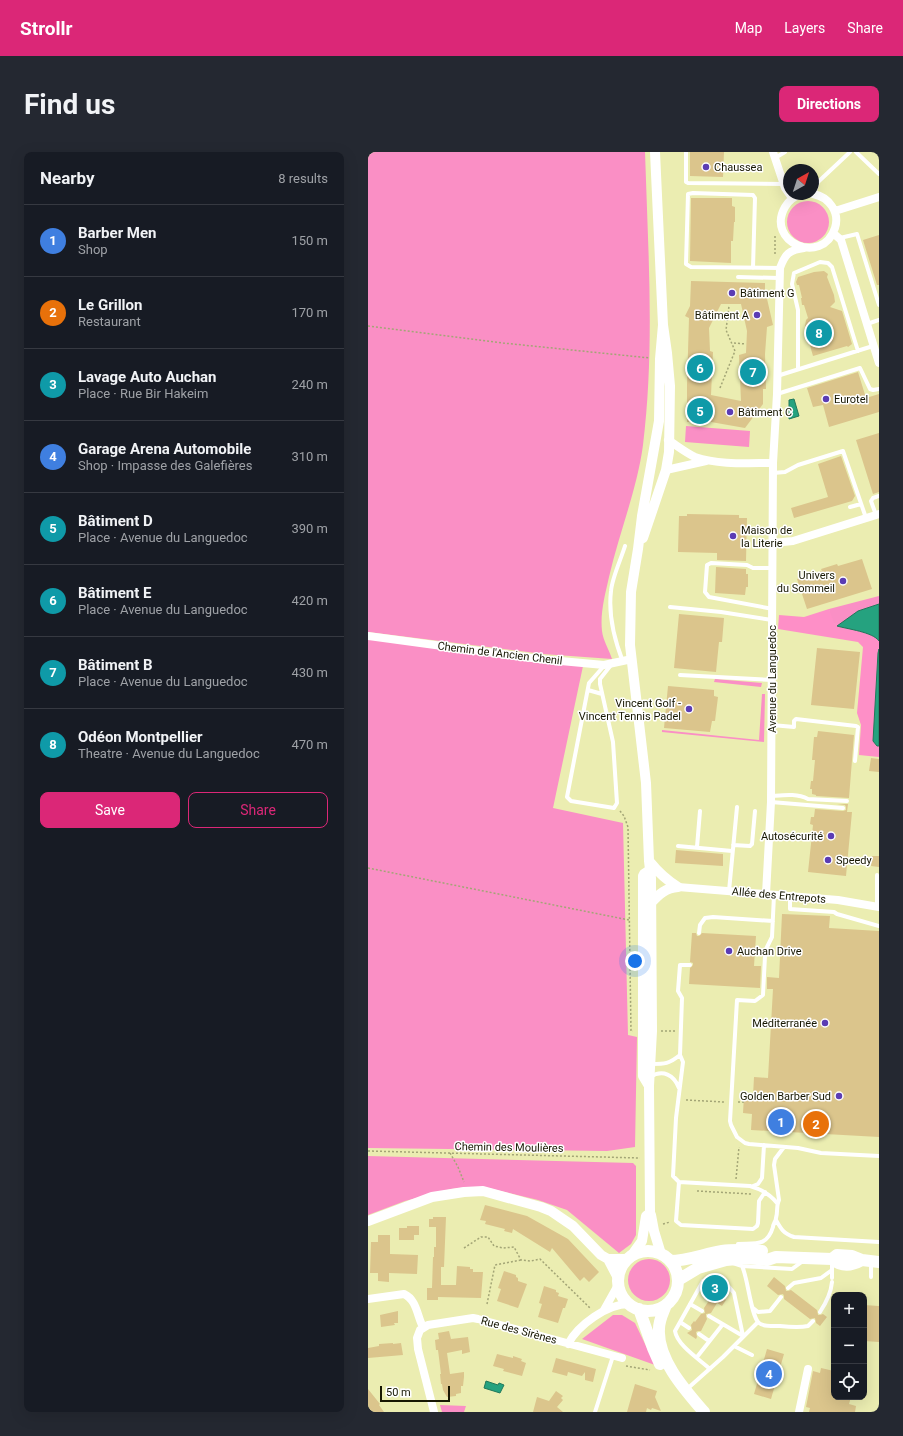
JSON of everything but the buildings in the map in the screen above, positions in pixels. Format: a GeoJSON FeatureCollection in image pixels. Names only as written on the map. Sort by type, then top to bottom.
{"type":"FeatureCollection","features":[{"type":"Feature","properties":{"kind":"main road"},"geometry":{"type":"LineString","coordinates":[[666,1305],[658,1309],[648,1311],[634,1307],[624,1299],[618,1282],[623,1264],[630,1257],[647,1251],[679,1261],[723,1251],[743,1250],[766,1251],[776,1257]]}},
{"type":"Feature","properties":{"kind":"main road"},"geometry":{"type":"LineString","coordinates":[[678,1280],[698,1268],[726,1260],[748,1258],[767,1260],[776,1257],[806,1258],[832,1265],[852,1265],[870,1261]]}},
{"type":"Feature","properties":{"kind":"main road"},"geometry":{"type":"LineString","coordinates":[[666,1258],[677,1273],[678,1280],[676,1290],[666,1305],[660,1320],[660,1339],[665,1357],[685,1390],[704,1412]]}},
{"type":"Feature","properties":{"kind":"main road"},"geometry":{"type":"LineString","coordinates":[[634,1307],[666,1376],[695,1412]]}},
{"type":"Feature","properties":{"kind":"street"},"geometry":{"type":"LineString","coordinates":[[638,549],[666,470],[669,452],[670,386],[663,325],[655,152]]}},
{"type":"Feature","properties":{"kind":"street"},"geometry":{"type":"LineString","coordinates":[[774,155],[783,181]]}},
{"type":"Feature","properties":{"kind":"street"},"geometry":{"type":"LineString","coordinates":[[819,196],[826,200],[835,212],[836,225],[833,233],[840,238],[879,363]]}},
{"type":"Feature","properties":{"kind":"street"},"geometry":{"type":"LineString","coordinates":[[835,212],[879,197]]}},
{"type":"Feature","properties":{"kind":"street"},"geometry":{"type":"LineString","coordinates":[[790,200],[783,210],[781,218],[782,226],[784,233],[789,240],[804,248]]}},
{"type":"Feature","properties":{"kind":"street","name":"Avenue du Languedoc"},"geometry":{"type":"LineString","coordinates":[[770,895],[773,463],[777,394],[779,278],[780,268],[784,258],[791,251],[804,248],[813,248],[821,245],[828,240],[833,233]]}},
{"type":"Feature","properties":{"kind":"street"},"geometry":{"type":"LineString","coordinates":[[647,1080],[651,1064],[650,870],[646,782],[628,661],[631,592],[642,516],[658,434],[660,359],[663,325]]}},
{"type":"Feature","properties":{"kind":"street"},"geometry":{"type":"LineString","coordinates":[[660,390],[664,406],[661,440],[666,470]]}},
{"type":"Feature","properties":{"kind":"street"},"geometry":{"type":"LineString","coordinates":[[651,468],[663,453],[668,440]]}},
{"type":"Feature","properties":{"kind":"street"},"geometry":{"type":"LineString","coordinates":[[668,440],[693,456],[709,460],[736,463],[773,463]]}},
{"type":"Feature","properties":{"kind":"street"},"geometry":{"type":"LineString","coordinates":[[666,470],[709,460]]}},
{"type":"Feature","properties":{"kind":"street"},"geometry":{"type":"LineString","coordinates":[[773,543],[793,541],[877,514]]}},
{"type":"Feature","properties":{"kind":"street","name":"Chemin de l'Ancien Chenil"},"geometry":{"type":"LineString","coordinates":[[368,636],[539,659],[608,665],[628,661]]}},
{"type":"Feature","properties":{"kind":"street"},"geometry":{"type":"LineString","coordinates":[[650,870],[663,886],[674,888]]}},
{"type":"Feature","properties":{"kind":"street"},"geometry":{"type":"LineString","coordinates":[[650,870],[659,874],[674,888]]}},
{"type":"Feature","properties":{"kind":"street"},"geometry":{"type":"LineString","coordinates":[[650,870],[643,876],[650,1213],[652,1215],[654,1231],[666,1258]]}},
{"type":"Feature","properties":{"kind":"street"},"geometry":{"type":"LineString","coordinates":[[651,902],[659,894],[674,888]]}},
{"type":"Feature","properties":{"kind":"street","name":"Allée des Entrepots"},"geometry":{"type":"LineString","coordinates":[[674,888],[838,900],[878,907]]}},
{"type":"Feature","properties":{"kind":"street"},"geometry":{"type":"LineString","coordinates":[[368,1221],[432,1197],[464,1192],[483,1192],[542,1207],[551,1211],[573,1226],[595,1250],[608,1259],[618,1282]]}},
{"type":"Feature","properties":{"kind":"street"},"geometry":{"type":"LineString","coordinates":[[608,1259],[630,1257],[642,1242],[646,1216],[650,1213]]}},
{"type":"Feature","properties":{"kind":"street","name":"Rue des Sirènes"},"geometry":{"type":"LineString","coordinates":[[604,1310],[618,1282]]}},
{"type":"Feature","properties":{"kind":"street"},"geometry":{"type":"LineString","coordinates":[[368,1299],[404,1294],[413,1302],[423,1327],[417,1338],[418,1349],[434,1412]]}},
{"type":"Feature","properties":{"kind":"street","name":"Rue des Sirènes"},"geometry":{"type":"LineString","coordinates":[[568,1344],[573,1335],[604,1310],[623,1304],[634,1307]]}},
{"type":"Feature","properties":{"kind":"street","name":"Rue des Sirènes"},"geometry":{"type":"LineString","coordinates":[[423,1327],[474,1318],[622,1358]]}},
{"type":"Feature","properties":{"kind":"street"},"geometry":{"type":"LineString","coordinates":[[799,1412],[808,1368]]}},
{"type":"Feature","properties":{"kind":"lane"},"geometry":{"type":"LineString","coordinates":[[686,152],[686,182],[688,183],[783,184]]}},
{"type":"Feature","properties":{"kind":"lane"},"geometry":{"type":"LineString","coordinates":[[774,155],[785,152]]}},
{"type":"Feature","properties":{"kind":"lane"},"geometry":{"type":"LineString","coordinates":[[819,181],[850,152]]}},
{"type":"Feature","properties":{"kind":"lane"},"geometry":{"type":"LineString","coordinates":[[856,152],[879,173]]}},
{"type":"Feature","properties":{"kind":"lane"},"geometry":{"type":"LineString","coordinates":[[753,268],[755,198],[753,195],[688,194],[686,264],[691,267],[753,268],[780,268]]}},
{"type":"Feature","properties":{"kind":"lane"},"geometry":{"type":"LineString","coordinates":[[840,238],[857,234],[879,306]]}},
{"type":"Feature","properties":{"kind":"lane"},"geometry":{"type":"LineString","coordinates":[[798,370],[798,310],[792,284],[792,275],[794,272],[820,262],[828,263],[832,268],[858,351]]}},
{"type":"Feature","properties":{"kind":"lane"},"geometry":{"type":"LineString","coordinates":[[738,277],[779,278]]}},
{"type":"Feature","properties":{"kind":"lane"},"geometry":{"type":"LineString","coordinates":[[867,324],[879,320]]}},
{"type":"Feature","properties":{"kind":"lane"},"geometry":{"type":"LineString","coordinates":[[777,376],[873,346]]}},
{"type":"Feature","properties":{"kind":"lane"},"geometry":{"type":"LineString","coordinates":[[777,394],[860,368],[870,389],[879,389]]}},
{"type":"Feature","properties":{"kind":"lane"},"geometry":{"type":"LineString","coordinates":[[773,473],[786,472],[798,465],[843,451],[866,518]]}},
{"type":"Feature","properties":{"kind":"lane"},"geometry":{"type":"LineString","coordinates":[[877,514],[871,501],[872,498],[879,496]]}},
{"type":"Feature","properties":{"kind":"lane"},"geometry":{"type":"LineString","coordinates":[[850,507],[861,504]]}},
{"type":"Feature","properties":{"kind":"lane"},"geometry":{"type":"LineString","coordinates":[[625,546],[611,591],[611,624],[615,641],[628,661]]}},
{"type":"Feature","properties":{"kind":"lane"},"geometry":{"type":"LineString","coordinates":[[773,568],[753,568],[747,565],[710,563],[707,565],[705,592],[709,597],[773,609]]}},
{"type":"Feature","properties":{"kind":"lane"},"geometry":{"type":"LineString","coordinates":[[670,607],[721,612],[772,620]]}},
{"type":"Feature","properties":{"kind":"lane"},"geometry":{"type":"LineString","coordinates":[[608,665],[600,679],[613,742],[617,802],[614,808],[571,801],[567,797],[590,681],[608,665]]}},
{"type":"Feature","properties":{"kind":"lane"},"geometry":{"type":"LineString","coordinates":[[680,675],[772,680]]}},
{"type":"Feature","properties":{"kind":"lane"},"geometry":{"type":"LineString","coordinates":[[588,690],[602,694]]}},
{"type":"Feature","properties":{"kind":"lane"},"geometry":{"type":"LineString","coordinates":[[772,725],[794,726],[794,721],[796,719],[856,726],[858,727],[855,761]]}},
{"type":"Feature","properties":{"kind":"lane"},"geometry":{"type":"LineString","coordinates":[[771,799],[790,794],[804,796],[808,799],[846,801]]}},
{"type":"Feature","properties":{"kind":"lane"},"geometry":{"type":"LineString","coordinates":[[771,799],[843,808]]}},
{"type":"Feature","properties":{"kind":"lane"},"geometry":{"type":"LineString","coordinates":[[728,891],[737,807]]}},
{"type":"Feature","properties":{"kind":"lane"},"geometry":{"type":"LineString","coordinates":[[697,847],[700,811]]}},
{"type":"Feature","properties":{"kind":"lane"},"geometry":{"type":"LineString","coordinates":[[733,845],[750,846],[752,844],[755,812]]}},
{"type":"Feature","properties":{"kind":"lane"},"geometry":{"type":"LineString","coordinates":[[678,846],[732,851]]}},
{"type":"Feature","properties":{"kind":"lane"},"geometry":{"type":"LineString","coordinates":[[877,875],[878,907]]}},
{"type":"Feature","properties":{"kind":"lane"},"geometry":{"type":"LineString","coordinates":[[770,895],[773,921],[772,937],[765,956],[763,995],[755,1001],[737,1000],[731,1125],[737,1137],[745,1143],[798,1148],[820,1153],[879,1156]]}},
{"type":"Feature","properties":{"kind":"lane"},"geometry":{"type":"LineString","coordinates":[[790,896],[790,909],[834,912],[879,926]]}},
{"type":"Feature","properties":{"kind":"lane"},"geometry":{"type":"LineString","coordinates":[[699,933],[700,924],[705,918],[713,917],[773,921]]}},
{"type":"Feature","properties":{"kind":"lane"},"geometry":{"type":"LineString","coordinates":[[690,965],[680,965],[678,991],[682,998],[680,1055],[683,1062],[679,1088],[672,1176],[679,1182],[750,1186],[765,1192],[777,1203]]}},
{"type":"Feature","properties":{"kind":"lane"},"geometry":{"type":"LineString","coordinates":[[651,1064],[666,1064],[673,1061],[680,1055]]}},
{"type":"Feature","properties":{"kind":"lane"},"geometry":{"type":"LineString","coordinates":[[647,1080],[658,1073],[668,1074],[676,1081],[679,1088]]}},
{"type":"Feature","properties":{"kind":"lane"},"geometry":{"type":"LineString","coordinates":[[750,1186],[758,1184],[762,1178],[764,1145]]}},
{"type":"Feature","properties":{"kind":"lane"},"geometry":{"type":"LineString","coordinates":[[723,1251],[735,1244],[759,1244],[770,1235],[776,1220],[777,1203],[779,1200],[779,1190],[774,1164],[775,1159],[784,1147]]}},
{"type":"Feature","properties":{"kind":"lane"},"geometry":{"type":"LineString","coordinates":[[679,1182],[676,1221],[681,1225],[753,1229],[758,1223],[759,1201],[765,1192]]}},
{"type":"Feature","properties":{"kind":"lane"},"geometry":{"type":"LineString","coordinates":[[776,1220],[779,1227],[785,1234],[794,1237],[879,1242]]}},
{"type":"Feature","properties":{"kind":"lane"},"geometry":{"type":"LineString","coordinates":[[717,1263],[792,1269],[806,1258]]}},
{"type":"Feature","properties":{"kind":"lane"},"geometry":{"type":"LineString","coordinates":[[870,1261],[871,1277]]}},
{"type":"Feature","properties":{"kind":"lane"},"geometry":{"type":"LineString","coordinates":[[820,1312],[825,1305],[831,1289],[832,1265]]}},
{"type":"Feature","properties":{"kind":"lane"},"geometry":{"type":"LineString","coordinates":[[788,1288],[794,1283],[821,1278],[832,1265]]}},
{"type":"Feature","properties":{"kind":"lane"},"geometry":{"type":"LineString","coordinates":[[742,1266],[746,1276],[754,1316],[758,1322],[764,1325],[796,1327],[808,1326],[813,1320]]}},
{"type":"Feature","properties":{"kind":"lane"},"geometry":{"type":"LineString","coordinates":[[710,1369],[680,1343],[675,1331],[703,1281],[712,1278],[734,1293],[743,1336]]}},
{"type":"Feature","properties":{"kind":"lane"},"geometry":{"type":"LineString","coordinates":[[752,1308],[758,1312],[770,1311],[781,1297]]}},
{"type":"Feature","properties":{"kind":"lane"},"geometry":{"type":"LineString","coordinates":[[690,1304],[702,1311]]}},
{"type":"Feature","properties":{"kind":"lane"},"geometry":{"type":"LineString","coordinates":[[709,1316],[743,1336]]}},
{"type":"Feature","properties":{"kind":"lane"},"geometry":{"type":"LineString","coordinates":[[680,1322],[689,1328]]}},
{"type":"Feature","properties":{"kind":"lane"},"geometry":{"type":"LineString","coordinates":[[685,1390],[710,1369],[758,1322]]}},
{"type":"Feature","properties":{"kind":"lane"},"geometry":{"type":"LineString","coordinates":[[697,1357],[723,1324]]}},
{"type":"Feature","properties":{"kind":"lane"},"geometry":{"type":"LineString","coordinates":[[699,1334],[710,1341]]}},
{"type":"Feature","properties":{"kind":"lane"},"geometry":{"type":"LineString","coordinates":[[734,1346],[752,1355]]}},
{"type":"Feature","properties":{"kind":"lane"},"geometry":{"type":"LineString","coordinates":[[595,1412],[613,1356]]}},
{"type":"Feature","properties":{"kind":"path"},"geometry":{"type":"LineString","coordinates":[[780,268],[776,262],[775,236],[782,226]]}},
{"type":"Feature","properties":{"kind":"path"},"geometry":{"type":"LineString","coordinates":[[720,388],[735,351],[733,343],[726,330],[729,306]]}},
{"type":"Feature","properties":{"kind":"path"},"geometry":{"type":"LineString","coordinates":[[368,326],[503,344],[660,359]]}},
{"type":"Feature","properties":{"kind":"path"},"geometry":{"type":"LineString","coordinates":[[733,343],[746,344]]}},
{"type":"Feature","properties":{"kind":"path"},"geometry":{"type":"LineString","coordinates":[[368,868],[629,920]]}},
{"type":"Feature","properties":{"kind":"path"},"geometry":{"type":"LineString","coordinates":[[678,1099],[744,1102]]}},
{"type":"Feature","properties":{"kind":"path"},"geometry":{"type":"LineString","coordinates":[[735,1193],[740,1139]]}},
{"type":"Feature","properties":{"kind":"path","name":"Chemin des Moulières"},"geometry":{"type":"LineString","coordinates":[[368,1151],[650,1158]]}},
{"type":"Feature","properties":{"kind":"path"},"geometry":{"type":"LineString","coordinates":[[450,1153],[464,1181],[464,1192]]}},
{"type":"Feature","properties":{"kind":"path"},"geometry":{"type":"LineString","coordinates":[[464,1248],[481,1237],[488,1237],[494,1246],[503,1248],[514,1247],[520,1260]]}},
{"type":"Feature","properties":{"kind":"path"},"geometry":{"type":"LineString","coordinates":[[487,1304],[495,1265],[520,1260],[531,1261],[540,1259],[582,1299],[596,1316]]}},
{"type":"Feature","properties":{"kind":"path"},"geometry":{"type":"LineString","coordinates":[[622,1358],[621,1365],[650,1370],[662,1367]]}},
{"type":"Feature","properties":{"kind":"shaded area"},"geometry":{"type":"Polygon","coordinates":[[[368,152],[645,152],[650,299],[647,409],[643,445],[637,478],[613,561],[602,611],[603,634],[612,659],[543,654],[368,632],[368,152]]]}},
{"type":"Feature","properties":{"kind":"shaded area"},"geometry":{"type":"Polygon","coordinates":[[[804,201],[812,201],[820,204],[826,210],[829,222],[826,234],[820,240],[812,243],[804,243],[796,240],[790,234],[787,226],[787,218],[790,210],[796,204],[804,201]]]}},
{"type":"Feature","properties":{"kind":"shaded area"},"geometry":{"type":"Polygon","coordinates":[[[794,399],[799,416],[789,419],[789,400],[794,399]]]}},
{"type":"Feature","properties":{"kind":"shaded area"},"geometry":{"type":"Polygon","coordinates":[[[686,426],[750,431],[749,447],[685,442],[686,426]]]}},
{"type":"Feature","properties":{"kind":"shaded area"},"geometry":{"type":"Polygon","coordinates":[[[879,596],[879,610],[871,630],[831,623],[829,609],[879,596]]]}},
{"type":"Feature","properties":{"kind":"shaded area"},"geometry":{"type":"Polygon","coordinates":[[[879,604],[879,641],[866,633],[837,626],[858,611],[879,604]]]}},
{"type":"Feature","properties":{"kind":"shaded area"},"geometry":{"type":"Polygon","coordinates":[[[829,609],[834,623],[864,628],[879,633],[879,757],[859,755],[861,725],[857,713],[863,647],[858,642],[778,629],[779,615],[804,617],[829,609]]]}},
{"type":"Feature","properties":{"kind":"shaded area"},"geometry":{"type":"Polygon","coordinates":[[[368,638],[583,666],[553,808],[623,823],[628,1035],[637,1037],[635,1147],[607,1151],[368,1148],[368,638]]]}},
{"type":"Feature","properties":{"kind":"shaded area"},"geometry":{"type":"Polygon","coordinates":[[[879,649],[879,746],[877,746],[873,741],[879,649]]]}},
{"type":"Feature","properties":{"kind":"shaded area"},"geometry":{"type":"Polygon","coordinates":[[[715,679],[762,683],[761,687],[714,682],[715,679]]]}},
{"type":"Feature","properties":{"kind":"shaded area"},"geometry":{"type":"Polygon","coordinates":[[[762,694],[765,694],[764,742],[662,732],[662,730],[759,740],[762,694]]]}},
{"type":"Feature","properties":{"kind":"shaded area"},"geometry":{"type":"Polygon","coordinates":[[[368,1156],[633,1163],[636,1166],[636,1235],[631,1244],[619,1253],[567,1210],[538,1200],[484,1187],[451,1189],[405,1201],[368,1215],[368,1156]]]}},
{"type":"Feature","properties":{"kind":"shaded area"},"geometry":{"type":"Polygon","coordinates":[[[645,1259],[653,1259],[661,1262],[667,1268],[670,1280],[667,1292],[661,1298],[653,1301],[645,1301],[637,1298],[631,1292],[628,1284],[628,1276],[631,1268],[637,1262],[645,1259]]]}},
{"type":"Feature","properties":{"kind":"shaded area"},"geometry":{"type":"Polygon","coordinates":[[[613,1315],[622,1315],[635,1323],[655,1365],[582,1339],[613,1315]]]}},
{"type":"Feature","properties":{"kind":"shaded area"},"geometry":{"type":"Polygon","coordinates":[[[486,1381],[498,1385],[499,1383],[504,1385],[500,1393],[484,1388],[486,1381]]]}},
{"type":"Feature","properties":{"kind":"shaded area"},"geometry":{"type":"Polygon","coordinates":[[[440,1405],[466,1406],[464,1412],[442,1412],[440,1405]]]}},
{"type":"Feature","properties":{"kind":"place","name":"Chaussea"},"geometry":{"type":"Point","coordinates":[706,167]}},
{"type":"Feature","properties":{"kind":"place","name":"Bâtiment G"},"geometry":{"type":"Point","coordinates":[732,293]}},
{"type":"Feature","properties":{"kind":"place","name":"Bâtiment A"},"geometry":{"type":"Point","coordinates":[757,315]}},
{"type":"Feature","properties":{"kind":"place","name":"Odéon Montpellier"},"geometry":{"type":"Point","coordinates":[819,333]}},
{"type":"Feature","properties":{"kind":"place","name":"Bâtiment E"},"geometry":{"type":"Point","coordinates":[700,368]}},
{"type":"Feature","properties":{"kind":"place","name":"Bâtiment B"},"geometry":{"type":"Point","coordinates":[753,372]}},
{"type":"Feature","properties":{"kind":"place","name":"Eurotel"},"geometry":{"type":"Point","coordinates":[826,399]}},
{"type":"Feature","properties":{"kind":"place","name":"Bâtiment D"},"geometry":{"type":"Point","coordinates":[700,411]}},
{"type":"Feature","properties":{"kind":"place","name":"Bâtiment C"},"geometry":{"type":"Point","coordinates":[730,412]}},
{"type":"Feature","properties":{"kind":"place","name":"Maison de la Literie"},"geometry":{"type":"Point","coordinates":[733,536]}},
{"type":"Feature","properties":{"kind":"place","name":"Univers du Sommeil"},"geometry":{"type":"Point","coordinates":[843,581]}},
{"type":"Feature","properties":{"kind":"place","name":"Vincent Golf - Vincent Tennis Padel"},"geometry":{"type":"Point","coordinates":[689,709]}},
{"type":"Feature","properties":{"kind":"place","name":"Autosécurité"},"geometry":{"type":"Point","coordinates":[831,836]}},
{"type":"Feature","properties":{"kind":"place","name":"Speedy"},"geometry":{"type":"Point","coordinates":[828,860]}},
{"type":"Feature","properties":{"kind":"place","name":"Auchan Drive"},"geometry":{"type":"Point","coordinates":[729,951]}},
{"type":"Feature","properties":{"kind":"place","name":"Méditerranée"},"geometry":{"type":"Point","coordinates":[825,1023]}},
{"type":"Feature","properties":{"kind":"place","name":"Golden Barber Sud"},"geometry":{"type":"Point","coordinates":[839,1096]}},
{"type":"Feature","properties":{"kind":"place","name":"Barber Men"},"geometry":{"type":"Point","coordinates":[781,1122]}},
{"type":"Feature","properties":{"kind":"place","name":"Le Grillon"},"geometry":{"type":"Point","coordinates":[816,1124]}},
{"type":"Feature","properties":{"kind":"place","name":"Lavage Auto Auchan"},"geometry":{"type":"Point","coordinates":[715,1288]}},
{"type":"Feature","properties":{"kind":"place","name":"Garage Arena Automobile"},"geometry":{"type":"Point","coordinates":[769,1374]}}]}
